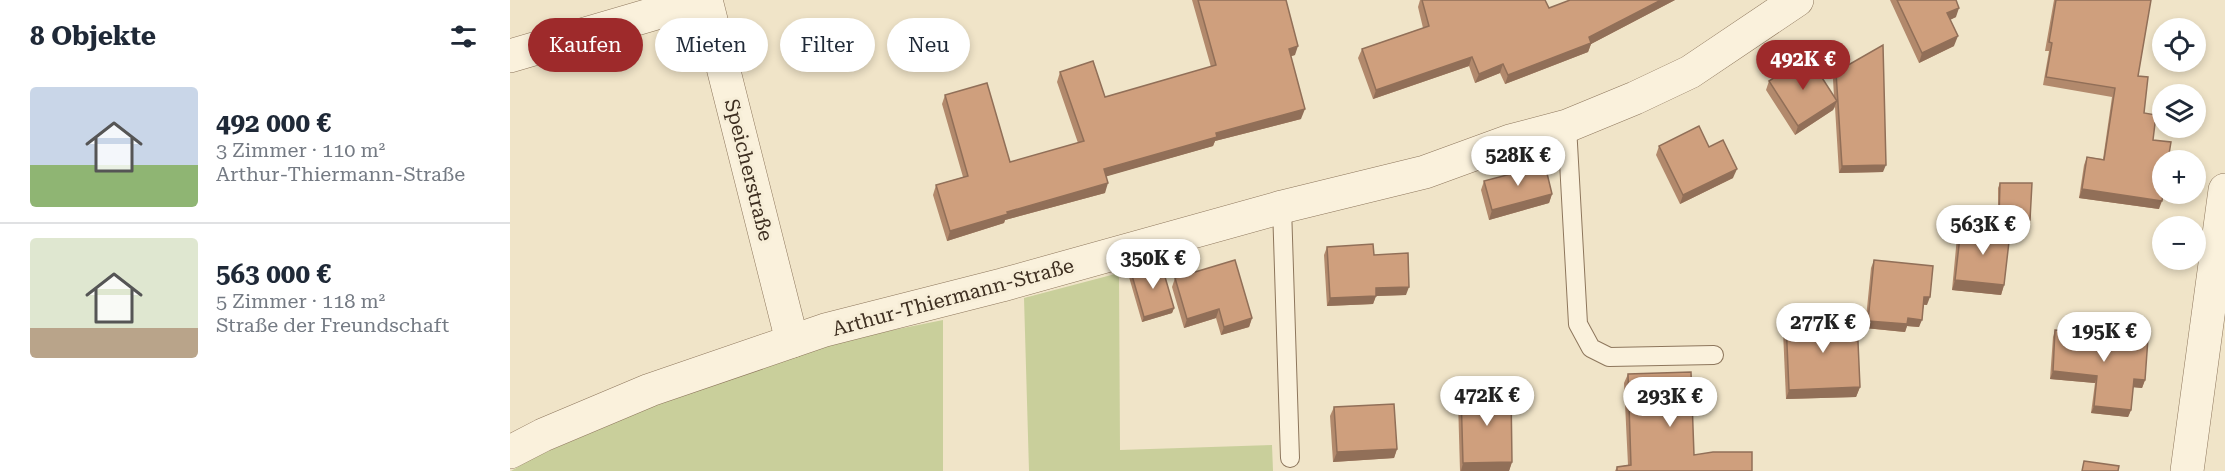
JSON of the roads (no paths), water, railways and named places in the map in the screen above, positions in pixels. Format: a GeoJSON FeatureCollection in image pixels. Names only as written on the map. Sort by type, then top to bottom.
{"type":"FeatureCollection","features":[{"type":"Feature","properties":{"kind":"street","name":"Speicherstraße"},"geometry":{"type":"LineString","coordinates":[[510,56],[704,0],[792,341]]}},
{"type":"Feature","properties":{"kind":"street","name":"Arthur-Thiermann-Straße"},"geometry":{"type":"LineString","coordinates":[[510,452],[650,390],[825,330],[1002,285],[1282,207],[1425,172],[1510,141],[1567,126],[1690,72],[1797,0]]}},
{"type":"Feature","properties":{"kind":"street"},"geometry":{"type":"LineString","coordinates":[[2187,471],[2225,190]]}},
{"type":"Feature","properties":{"kind":"lane"},"geometry":{"type":"LineString","coordinates":[[1567,126],[1578,324],[1591,348],[1609,357],[1714,355]]}},
{"type":"Feature","properties":{"kind":"lane"},"geometry":{"type":"LineString","coordinates":[[1282,207],[1290,458]]}}]}
